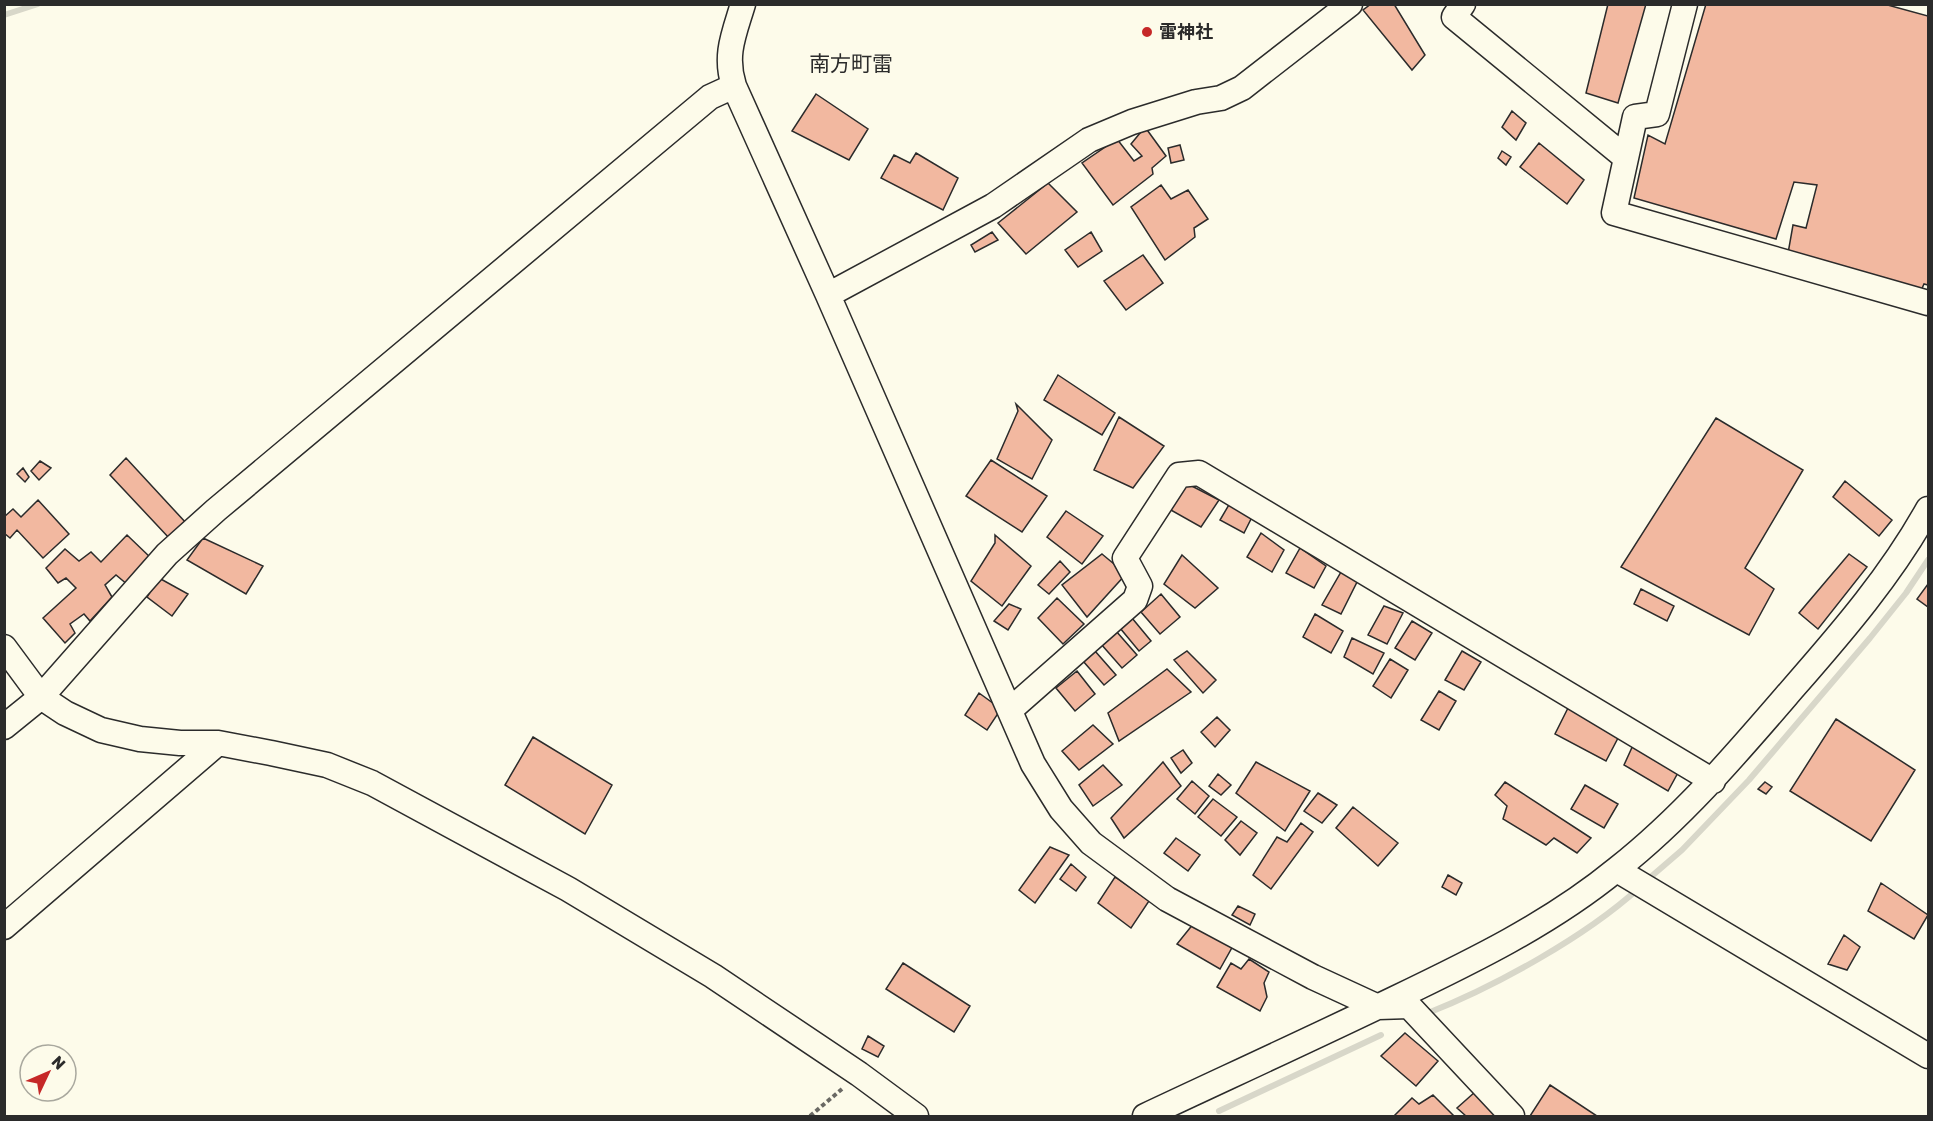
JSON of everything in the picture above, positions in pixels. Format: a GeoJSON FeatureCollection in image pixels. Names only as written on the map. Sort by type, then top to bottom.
{"type":"FeatureCollection","features":[{"type":"Feature","properties":{"kind":"street"},"geometry":{"type":"LineString","coordinates":[[743,4],[728,60],[734,86],[1033,764],[1061,809],[1091,843],[1167,899],[1313,977],[1378,1007],[1409,1006],[1512,1116]]}},
{"type":"Feature","properties":{"kind":"street"},"geometry":{"type":"LineString","coordinates":[[828,295],[993,206],[1089,140],[1132,122],[1196,102],[1221,98],[1242,88],[1350,4]]}},
{"type":"Feature","properties":{"kind":"street"},"geometry":{"type":"LineString","coordinates":[[1463,4],[1454,17],[1626,158]]}},
{"type":"Feature","properties":{"kind":"street"},"geometry":{"type":"LineString","coordinates":[[1685,4],[1657,114],[1635,117],[1614,213],[1929,303]]}},
{"type":"Feature","properties":{"kind":"street"},"geometry":{"type":"LineString","coordinates":[[4,727],[41,697],[167,554],[216,510],[710,97],[734,86]]}},
{"type":"Feature","properties":{"kind":"street"},"geometry":{"type":"LineString","coordinates":[[1010,710],[1136,600],[1140,586],[1125,558],[1179,474],[1199,473],[1713,781]]}},
{"type":"Feature","properties":{"kind":"street"},"geometry":{"type":"LineString","coordinates":[[1145,1116],[1469,963],[1540,923],[1633,880],[1670,824],[1713,781],[1922,537],[1929,509]]}},
{"type":"Feature","properties":{"kind":"street"},"geometry":{"type":"LineString","coordinates":[[4,647],[41,697],[65,713],[101,730],[140,739],[180,743],[218,743],[327,765],[372,783],[568,889],[713,976],[859,1074],[916,1116]]}},
{"type":"Feature","properties":{"kind":"street"},"geometry":{"type":"LineString","coordinates":[[4,927],[218,743]]}},
{"type":"Feature","properties":{"kind":"street"},"geometry":{"type":"LineString","coordinates":[[1633,880],[1929,1056]]}},
{"type":"Feature","properties":{"kind":"path"},"geometry":{"type":"LineString","coordinates":[[810,1116],[859,1074]]}},
{"type":"Feature","properties":{"kind":"building"},"geometry":{"type":"Polygon","coordinates":[[[1371,4],[1394,4],[1425,55],[1412,70],[1363,10],[1371,4]]]}},
{"type":"Feature","properties":{"kind":"building"},"geometry":{"type":"Polygon","coordinates":[[[1608,4],[1646,4],[1618,103],[1586,93],[1608,4]]]}},
{"type":"Feature","properties":{"kind":"building"},"geometry":{"type":"Polygon","coordinates":[[[1706,4],[1884,4],[1928,16],[1928,285],[1924,284],[1919,295],[1787,259],[1793,225],[1806,228],[1817,185],[1794,182],[1776,239],[1634,198],[1648,135],[1665,144],[1706,4]]]}},
{"type":"Feature","properties":{"kind":"building"},"geometry":{"type":"Polygon","coordinates":[[[816,94],[868,129],[849,160],[792,131],[816,94]]]}},
{"type":"Feature","properties":{"kind":"building"},"geometry":{"type":"Polygon","coordinates":[[[1512,111],[1526,123],[1516,140],[1502,127],[1512,111]]]}},
{"type":"Feature","properties":{"kind":"building"},"geometry":{"type":"Polygon","coordinates":[[[1145,127],[1166,156],[1152,168],[1153,174],[1113,205],[1082,163],[1117,139],[1134,161],[1142,156],[1131,144],[1145,127]]]}},
{"type":"Feature","properties":{"kind":"building"},"geometry":{"type":"Polygon","coordinates":[[[1539,143],[1584,180],[1567,204],[1520,167],[1539,143]]]}},
{"type":"Feature","properties":{"kind":"building"},"geometry":{"type":"Polygon","coordinates":[[[1180,145],[1184,160],[1171,163],[1168,148],[1180,145]]]}},
{"type":"Feature","properties":{"kind":"building"},"geometry":{"type":"Polygon","coordinates":[[[1502,151],[1511,157],[1506,165],[1498,158],[1502,151]]]}},
{"type":"Feature","properties":{"kind":"building"},"geometry":{"type":"Polygon","coordinates":[[[916,153],[958,178],[943,210],[881,178],[894,155],[910,163],[916,153]]]}},
{"type":"Feature","properties":{"kind":"building"},"geometry":{"type":"Polygon","coordinates":[[[1048,183],[1077,212],[1026,254],[998,223],[1048,183]]]}},
{"type":"Feature","properties":{"kind":"building"},"geometry":{"type":"Polygon","coordinates":[[[1161,185],[1171,199],[1188,190],[1208,219],[1194,228],[1195,237],[1165,260],[1131,207],[1161,185]]]}},
{"type":"Feature","properties":{"kind":"building"},"geometry":{"type":"Polygon","coordinates":[[[992,232],[998,240],[975,252],[971,245],[992,232]]]}},
{"type":"Feature","properties":{"kind":"building"},"geometry":{"type":"Polygon","coordinates":[[[1091,232],[1102,251],[1078,267],[1065,250],[1091,232]]]}},
{"type":"Feature","properties":{"kind":"building"},"geometry":{"type":"Polygon","coordinates":[[[1143,255],[1163,283],[1126,310],[1104,281],[1143,255]]]}},
{"type":"Feature","properties":{"kind":"building"},"geometry":{"type":"Polygon","coordinates":[[[1058,375],[1115,413],[1102,435],[1044,400],[1058,375]]]}},
{"type":"Feature","properties":{"kind":"building"},"geometry":{"type":"Polygon","coordinates":[[[1016,404],[1052,440],[1032,479],[997,459],[1018,411],[1016,404]]]}},
{"type":"Feature","properties":{"kind":"building"},"geometry":{"type":"Polygon","coordinates":[[[1119,417],[1164,446],[1133,488],[1094,470],[1119,417]]]}},
{"type":"Feature","properties":{"kind":"building"},"geometry":{"type":"Polygon","coordinates":[[[1716,418],[1803,470],[1745,568],[1774,589],[1749,635],[1621,567],[1716,418]]]}},
{"type":"Feature","properties":{"kind":"building"},"geometry":{"type":"Polygon","coordinates":[[[126,458],[187,524],[170,539],[110,475],[126,458]]]}},
{"type":"Feature","properties":{"kind":"building"},"geometry":{"type":"Polygon","coordinates":[[[991,460],[1047,496],[1022,532],[966,496],[991,460]]]}},
{"type":"Feature","properties":{"kind":"building"},"geometry":{"type":"Polygon","coordinates":[[[40,461],[51,468],[39,480],[31,471],[40,461]]]}},
{"type":"Feature","properties":{"kind":"building"},"geometry":{"type":"Polygon","coordinates":[[[23,468],[29,477],[25,482],[17,474],[23,468]]]}},
{"type":"Feature","properties":{"kind":"building"},"geometry":{"type":"Polygon","coordinates":[[[1845,481],[1892,520],[1879,536],[1833,497],[1845,481]]]}},
{"type":"Feature","properties":{"kind":"building"},"geometry":{"type":"Polygon","coordinates":[[[1186,483],[1219,500],[1201,527],[1169,509],[1186,483]]]}},
{"type":"Feature","properties":{"kind":"building"},"geometry":{"type":"Polygon","coordinates":[[[38,500],[69,534],[43,558],[17,530],[10,538],[4,533],[4,517],[13,509],[21,517],[38,500]]]}},
{"type":"Feature","properties":{"kind":"building"},"geometry":{"type":"Polygon","coordinates":[[[1230,503],[1253,515],[1244,533],[1220,520],[1230,503]]]}},
{"type":"Feature","properties":{"kind":"building"},"geometry":{"type":"Polygon","coordinates":[[[1066,511],[1103,536],[1082,564],[1047,537],[1066,511]]]}},
{"type":"Feature","properties":{"kind":"building"},"geometry":{"type":"Polygon","coordinates":[[[1261,533],[1284,550],[1272,572],[1247,557],[1261,533]]]}},
{"type":"Feature","properties":{"kind":"building"},"geometry":{"type":"Polygon","coordinates":[[[127,535],[152,559],[128,585],[116,575],[105,585],[112,597],[90,621],[84,614],[70,624],[75,633],[65,643],[43,618],[76,588],[66,578],[58,583],[46,568],[65,549],[79,561],[91,552],[101,562],[127,535]]]}},
{"type":"Feature","properties":{"kind":"building"},"geometry":{"type":"Polygon","coordinates":[[[995,535],[1031,566],[1002,606],[971,581],[995,543],[995,535]]]}},
{"type":"Feature","properties":{"kind":"building"},"geometry":{"type":"Polygon","coordinates":[[[203,538],[263,566],[246,594],[187,560],[203,538]]]}},
{"type":"Feature","properties":{"kind":"building"},"geometry":{"type":"Polygon","coordinates":[[[1300,548],[1326,566],[1314,588],[1286,573],[1300,548]]]}},
{"type":"Feature","properties":{"kind":"building"},"geometry":{"type":"Polygon","coordinates":[[[1102,554],[1126,574],[1087,617],[1062,585],[1102,554]]]}},
{"type":"Feature","properties":{"kind":"building"},"geometry":{"type":"Polygon","coordinates":[[[1849,554],[1867,567],[1818,629],[1799,613],[1849,554]]]}},
{"type":"Feature","properties":{"kind":"building"},"geometry":{"type":"Polygon","coordinates":[[[1182,555],[1218,588],[1195,608],[1164,584],[1182,555]]]}},
{"type":"Feature","properties":{"kind":"building"},"geometry":{"type":"Polygon","coordinates":[[[1060,561],[1070,572],[1049,594],[1038,585],[1060,561]]]}},
{"type":"Feature","properties":{"kind":"building"},"geometry":{"type":"Polygon","coordinates":[[[1341,572],[1358,580],[1341,614],[1322,605],[1341,572]]]}},
{"type":"Feature","properties":{"kind":"building"},"geometry":{"type":"Polygon","coordinates":[[[159,578],[188,594],[172,616],[147,597],[159,578]]]}},
{"type":"Feature","properties":{"kind":"building"},"geometry":{"type":"Polygon","coordinates":[[[1928,584],[1928,607],[1917,599],[1928,584]]]}},
{"type":"Feature","properties":{"kind":"building"},"geometry":{"type":"Polygon","coordinates":[[[1641,589],[1674,606],[1667,621],[1634,604],[1641,589]]]}},
{"type":"Feature","properties":{"kind":"building"},"geometry":{"type":"Polygon","coordinates":[[[1161,594],[1180,617],[1160,634],[1141,612],[1161,594]]]}},
{"type":"Feature","properties":{"kind":"building"},"geometry":{"type":"Polygon","coordinates":[[[1057,598],[1084,624],[1063,644],[1038,618],[1057,598]]]}},
{"type":"Feature","properties":{"kind":"building"},"geometry":{"type":"Polygon","coordinates":[[[1009,604],[1021,609],[1008,630],[994,621],[1009,604]]]}},
{"type":"Feature","properties":{"kind":"building"},"geometry":{"type":"Polygon","coordinates":[[[1384,606],[1403,613],[1387,644],[1368,635],[1384,606]]]}},
{"type":"Feature","properties":{"kind":"building"},"geometry":{"type":"Polygon","coordinates":[[[1315,614],[1343,631],[1331,653],[1303,637],[1315,614]]]}},
{"type":"Feature","properties":{"kind":"building"},"geometry":{"type":"Polygon","coordinates":[[[1132,618],[1151,641],[1139,651],[1120,628],[1132,618]]]}},
{"type":"Feature","properties":{"kind":"building"},"geometry":{"type":"Polygon","coordinates":[[[1412,621],[1432,633],[1415,660],[1395,648],[1412,621]]]}},
{"type":"Feature","properties":{"kind":"building"},"geometry":{"type":"Polygon","coordinates":[[[1116,631],[1137,655],[1122,668],[1101,644],[1116,631]]]}},
{"type":"Feature","properties":{"kind":"building"},"geometry":{"type":"Polygon","coordinates":[[[1352,638],[1384,653],[1373,674],[1344,657],[1352,638]]]}},
{"type":"Feature","properties":{"kind":"building"},"geometry":{"type":"Polygon","coordinates":[[[1095,651],[1116,675],[1104,685],[1083,661],[1095,651]]]}},
{"type":"Feature","properties":{"kind":"building"},"geometry":{"type":"Polygon","coordinates":[[[1187,651],[1216,680],[1203,693],[1174,660],[1187,651]]]}},
{"type":"Feature","properties":{"kind":"building"},"geometry":{"type":"Polygon","coordinates":[[[1462,651],[1481,662],[1464,690],[1445,680],[1462,651]]]}},
{"type":"Feature","properties":{"kind":"building"},"geometry":{"type":"Polygon","coordinates":[[[1390,659],[1408,670],[1391,698],[1373,686],[1390,659]]]}},
{"type":"Feature","properties":{"kind":"building"},"geometry":{"type":"Polygon","coordinates":[[[1167,669],[1191,692],[1119,741],[1108,713],[1167,669]]]}},
{"type":"Feature","properties":{"kind":"building"},"geometry":{"type":"Polygon","coordinates":[[[1077,671],[1095,694],[1075,711],[1056,688],[1077,671]]]}},
{"type":"Feature","properties":{"kind":"building"},"geometry":{"type":"Polygon","coordinates":[[[1439,691],[1456,701],[1439,730],[1421,720],[1439,691]]]}},
{"type":"Feature","properties":{"kind":"building"},"geometry":{"type":"Polygon","coordinates":[[[979,693],[1001,709],[987,730],[965,715],[979,693]]]}},
{"type":"Feature","properties":{"kind":"building"},"geometry":{"type":"Polygon","coordinates":[[[1568,708],[1618,738],[1606,761],[1555,734],[1568,708]]]}},
{"type":"Feature","properties":{"kind":"building"},"geometry":{"type":"Polygon","coordinates":[[[1217,717],[1230,730],[1215,747],[1201,732],[1217,717]]]}},
{"type":"Feature","properties":{"kind":"building"},"geometry":{"type":"Polygon","coordinates":[[[1836,719],[1915,770],[1871,841],[1790,791],[1836,719]]]}},
{"type":"Feature","properties":{"kind":"building"},"geometry":{"type":"Polygon","coordinates":[[[1093,725],[1113,744],[1079,770],[1062,751],[1093,725]]]}},
{"type":"Feature","properties":{"kind":"building"},"geometry":{"type":"Polygon","coordinates":[[[533,737],[612,785],[585,834],[505,785],[533,737]]]}},
{"type":"Feature","properties":{"kind":"building"},"geometry":{"type":"Polygon","coordinates":[[[1634,743],[1680,769],[1668,791],[1624,765],[1634,743]]]}},
{"type":"Feature","properties":{"kind":"building"},"geometry":{"type":"Polygon","coordinates":[[[1183,750],[1192,763],[1181,773],[1171,758],[1183,750]]]}},
{"type":"Feature","properties":{"kind":"building"},"geometry":{"type":"Polygon","coordinates":[[[1163,762],[1181,786],[1124,838],[1111,818],[1163,762]]]}},
{"type":"Feature","properties":{"kind":"building"},"geometry":{"type":"Polygon","coordinates":[[[1256,762],[1310,791],[1285,831],[1236,793],[1256,762]]]}},
{"type":"Feature","properties":{"kind":"building"},"geometry":{"type":"Polygon","coordinates":[[[1103,765],[1122,785],[1093,806],[1079,785],[1103,765]]]}},
{"type":"Feature","properties":{"kind":"building"},"geometry":{"type":"Polygon","coordinates":[[[1218,774],[1231,785],[1221,795],[1209,786],[1218,774]]]}},
{"type":"Feature","properties":{"kind":"building"},"geometry":{"type":"Polygon","coordinates":[[[1192,781],[1209,796],[1195,814],[1177,799],[1192,781]]]}},
{"type":"Feature","properties":{"kind":"building"},"geometry":{"type":"Polygon","coordinates":[[[1505,782],[1591,838],[1577,853],[1554,838],[1546,845],[1503,819],[1507,806],[1495,795],[1505,782]]]}},
{"type":"Feature","properties":{"kind":"building"},"geometry":{"type":"Polygon","coordinates":[[[1765,782],[1772,787],[1766,794],[1758,789],[1765,782]]]}},
{"type":"Feature","properties":{"kind":"building"},"geometry":{"type":"Polygon","coordinates":[[[1585,785],[1618,804],[1604,828],[1571,809],[1585,785]]]}},
{"type":"Feature","properties":{"kind":"building"},"geometry":{"type":"Polygon","coordinates":[[[1318,793],[1337,805],[1322,823],[1304,811],[1318,793]]]}},
{"type":"Feature","properties":{"kind":"building"},"geometry":{"type":"Polygon","coordinates":[[[1213,799],[1237,817],[1221,836],[1198,817],[1213,799]]]}},
{"type":"Feature","properties":{"kind":"building"},"geometry":{"type":"Polygon","coordinates":[[[1353,807],[1398,843],[1378,866],[1336,828],[1353,807]]]}},
{"type":"Feature","properties":{"kind":"building"},"geometry":{"type":"Polygon","coordinates":[[[1241,821],[1257,833],[1240,855],[1225,840],[1241,821]]]}},
{"type":"Feature","properties":{"kind":"building"},"geometry":{"type":"Polygon","coordinates":[[[1301,823],[1313,832],[1271,889],[1253,875],[1277,837],[1287,842],[1301,823]]]}},
{"type":"Feature","properties":{"kind":"building"},"geometry":{"type":"Polygon","coordinates":[[[1176,838],[1200,855],[1188,871],[1164,853],[1176,838]]]}},
{"type":"Feature","properties":{"kind":"building"},"geometry":{"type":"Polygon","coordinates":[[[1050,847],[1069,855],[1035,903],[1019,890],[1050,847]]]}},
{"type":"Feature","properties":{"kind":"building"},"geometry":{"type":"Polygon","coordinates":[[[1071,864],[1086,877],[1076,891],[1060,879],[1071,864]]]}},
{"type":"Feature","properties":{"kind":"building"},"geometry":{"type":"Polygon","coordinates":[[[1448,875],[1462,883],[1456,895],[1442,887],[1448,875]]]}},
{"type":"Feature","properties":{"kind":"building"},"geometry":{"type":"Polygon","coordinates":[[[1115,877],[1149,901],[1131,928],[1098,903],[1115,877]]]}},
{"type":"Feature","properties":{"kind":"building"},"geometry":{"type":"Polygon","coordinates":[[[1881,883],[1928,915],[1914,939],[1868,911],[1881,883]]]}},
{"type":"Feature","properties":{"kind":"building"},"geometry":{"type":"Polygon","coordinates":[[[1238,906],[1255,914],[1250,925],[1232,915],[1238,906]]]}},
{"type":"Feature","properties":{"kind":"building"},"geometry":{"type":"Polygon","coordinates":[[[1194,923],[1234,944],[1220,969],[1177,944],[1194,923]]]}},
{"type":"Feature","properties":{"kind":"building"},"geometry":{"type":"Polygon","coordinates":[[[1844,935],[1860,947],[1847,970],[1828,964],[1844,935]]]}},
{"type":"Feature","properties":{"kind":"building"},"geometry":{"type":"Polygon","coordinates":[[[1249,959],[1269,972],[1264,983],[1267,997],[1260,1011],[1217,987],[1231,963],[1241,969],[1249,959]]]}},
{"type":"Feature","properties":{"kind":"building"},"geometry":{"type":"Polygon","coordinates":[[[903,963],[970,1006],[954,1032],[886,989],[903,963]]]}},
{"type":"Feature","properties":{"kind":"building"},"geometry":{"type":"Polygon","coordinates":[[[1405,1033],[1438,1061],[1416,1086],[1381,1056],[1405,1033]]]}},
{"type":"Feature","properties":{"kind":"building"},"geometry":{"type":"Polygon","coordinates":[[[868,1036],[884,1046],[878,1057],[862,1049],[868,1036]]]}},
{"type":"Feature","properties":{"kind":"building"},"geometry":{"type":"Polygon","coordinates":[[[1550,1085],[1597,1116],[1530,1116],[1550,1085]]]}},
{"type":"Feature","properties":{"kind":"building"},"geometry":{"type":"Polygon","coordinates":[[[1475,1092],[1497,1116],[1466,1116],[1457,1108],[1475,1092]]]}},
{"type":"Feature","properties":{"kind":"building"},"geometry":{"type":"Polygon","coordinates":[[[1433,1095],[1454,1116],[1394,1116],[1412,1098],[1419,1104],[1433,1095]]]}},
{"type":"Feature","properties":{"kind":"waterway"},"geometry":{"type":"LineString","coordinates":[[4,15],[38,4]]}},
{"type":"Feature","properties":{"kind":"waterway"},"geometry":{"type":"LineString","coordinates":[[1646,881],[1682,850],[1749,780],[1870,638],[1906,593],[1928,560]]}},
{"type":"Feature","properties":{"kind":"waterway"},"geometry":{"type":"LineString","coordinates":[[1428,1013],[1482,989],[1539,959],[1593,924],[1639,888]]}},
{"type":"Feature","properties":{"kind":"waterway"},"geometry":{"type":"LineString","coordinates":[[1219,1111],[1381,1035]]}},
{"type":"Feature","properties":{"kind":"place","name":"雷神社"},"geometry":{"type":"Point","coordinates":[1147,32]}},
{"type":"Feature","properties":{"kind":"district","name":"南方町雷"},"geometry":{"type":"Point","coordinates":[851,63]}}]}
